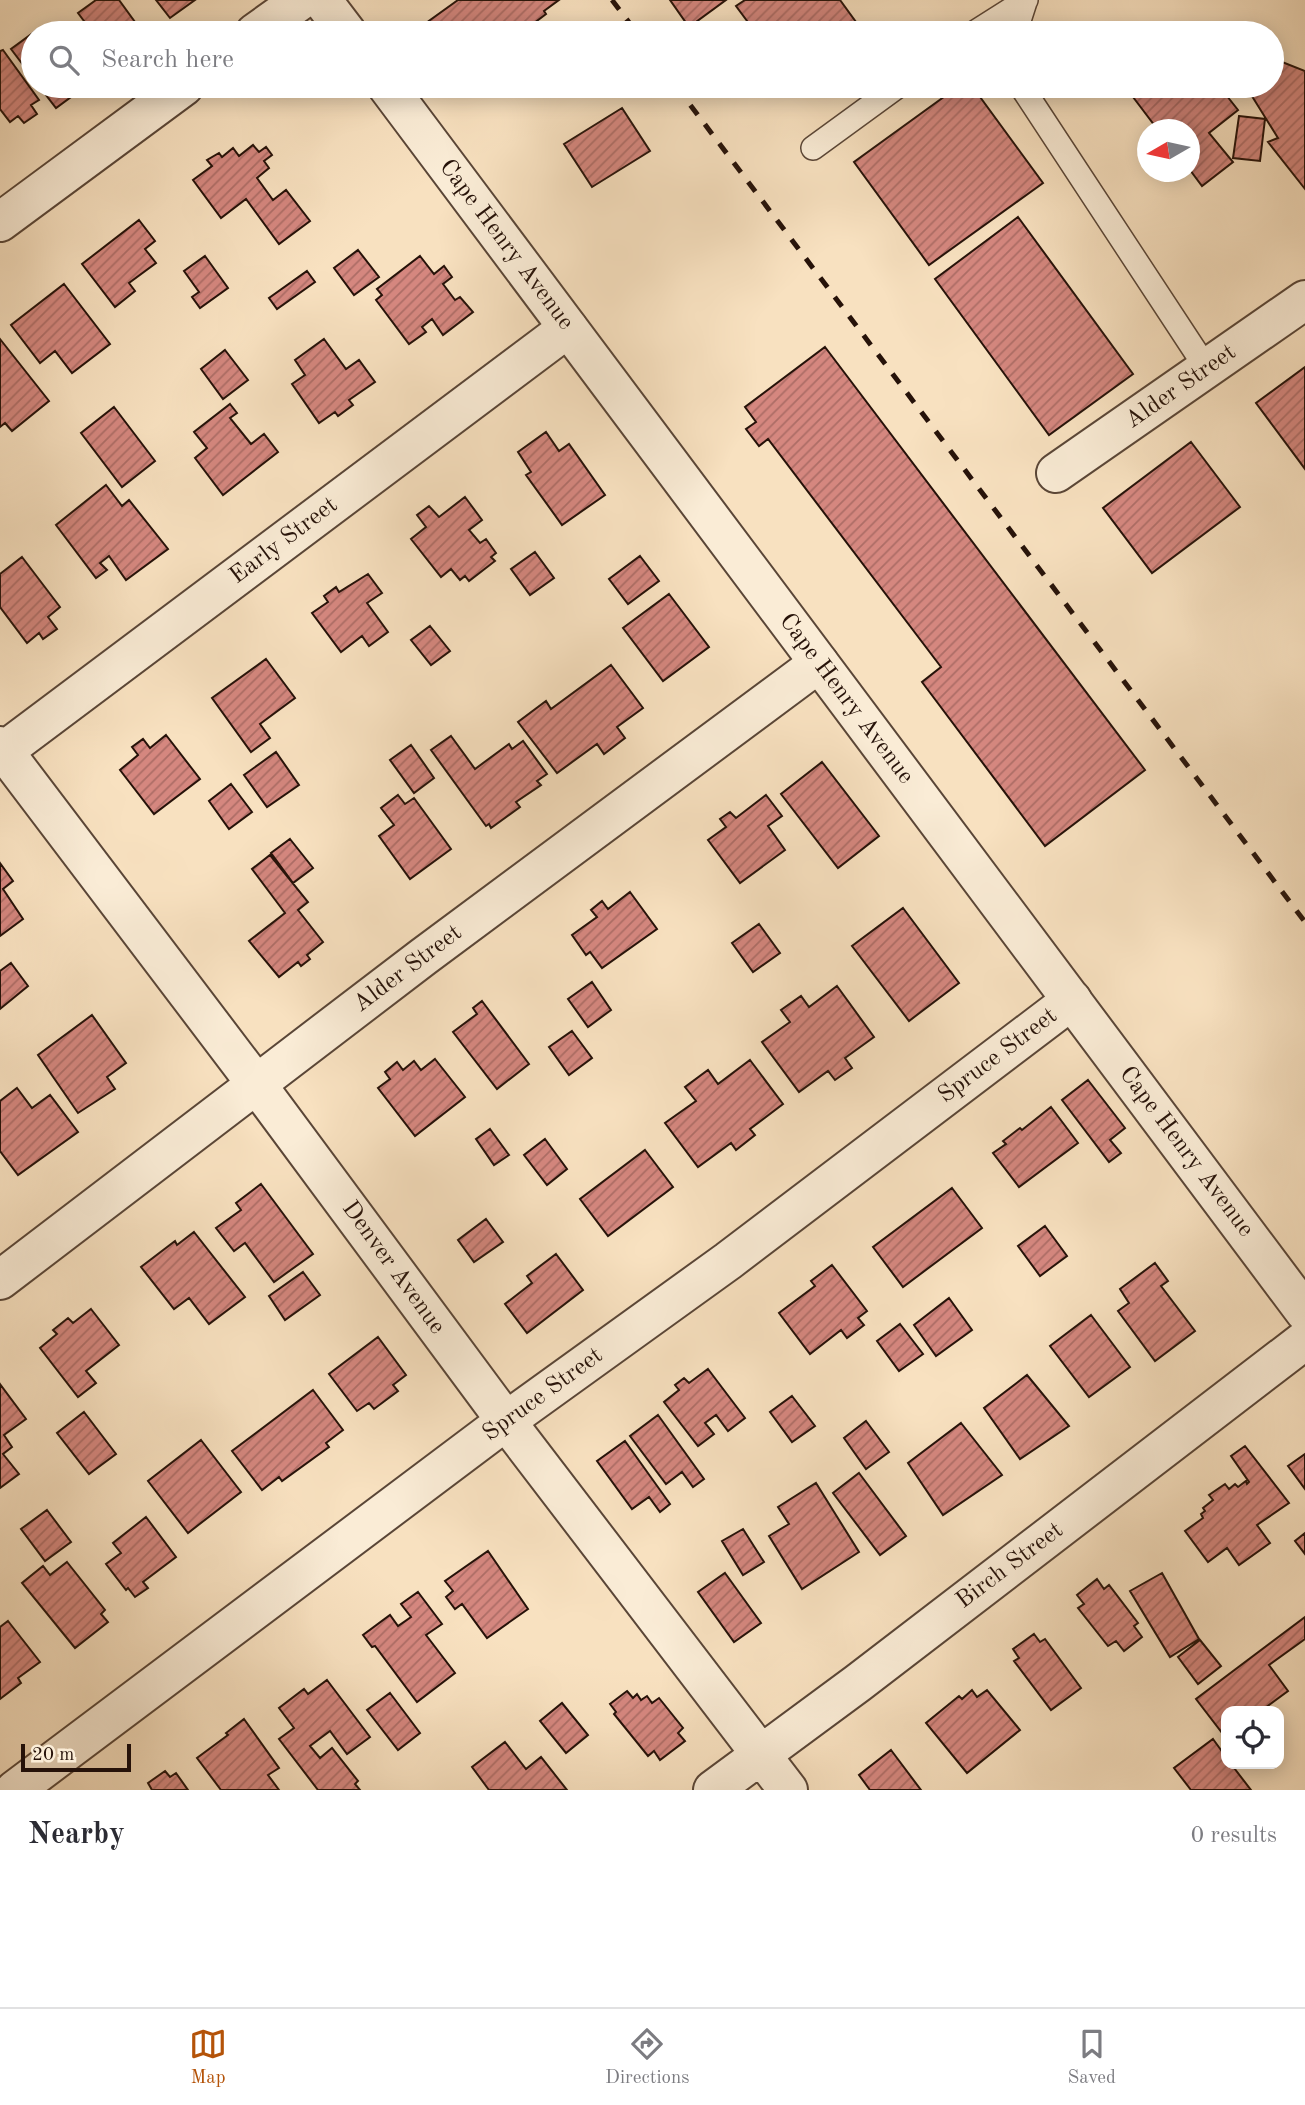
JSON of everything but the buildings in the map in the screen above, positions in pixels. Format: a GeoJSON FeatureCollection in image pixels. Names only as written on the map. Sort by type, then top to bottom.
{"type":"FeatureCollection","features":[{"type":"Feature","properties":{"kind":"street"},"geometry":{"type":"LineString","coordinates":[[272,21],[301,0]]}},
{"type":"Feature","properties":{"kind":"street"},"geometry":{"type":"LineString","coordinates":[[322,0],[338,21]]}},
{"type":"Feature","properties":{"kind":"street"},"geometry":{"type":"LineString","coordinates":[[0,222],[168,98]]}},
{"type":"Feature","properties":{"kind":"street","name":"Cape Henry Avenue"},"geometry":{"type":"LineString","coordinates":[[396,98],[1305,1312]]}},
{"type":"Feature","properties":{"kind":"street","name":"Alder Street"},"geometry":{"type":"LineString","coordinates":[[1056,473],[1305,300]]}},
{"type":"Feature","properties":{"kind":"street","name":"Early Street"},"geometry":{"type":"LineString","coordinates":[[1,750],[568,328]]}},
{"type":"Feature","properties":{"kind":"street","name":"Alder Street"},"geometry":{"type":"LineString","coordinates":[[0,1280],[423,957],[819,663]]}},
{"type":"Feature","properties":{"kind":"street","name":"Denver Avenue"},"geometry":{"type":"LineString","coordinates":[[1,750],[257,1085],[506,1421],[788,1790]]}},
{"type":"Feature","properties":{"kind":"street","name":"Spruce Street"},"geometry":{"type":"LineString","coordinates":[[15,1790],[506,1421],[728,1261],[1072,1000]]}},
{"type":"Feature","properties":{"kind":"street","name":"Birch Street"},"geometry":{"type":"LineString","coordinates":[[713,1790],[869,1675],[1305,1340]]}},
{"type":"Feature","properties":{"kind":"lane"},"geometry":{"type":"LineString","coordinates":[[994,21],[1026,1]]}},
{"type":"Feature","properties":{"kind":"lane"},"geometry":{"type":"LineString","coordinates":[[1019,21],[1026,1]]}},
{"type":"Feature","properties":{"kind":"lane"},"geometry":{"type":"LineString","coordinates":[[813,148],[882,98]]}},
{"type":"Feature","properties":{"kind":"lane"},"geometry":{"type":"LineString","coordinates":[[1029,98],[1207,369]]}},
{"type":"Feature","properties":{"kind":"railway"},"geometry":{"type":"LineString","coordinates":[[612,0],[628,21]]}},
{"type":"Feature","properties":{"kind":"railway"},"geometry":{"type":"LineString","coordinates":[[685,98],[1305,922]]}}]}
